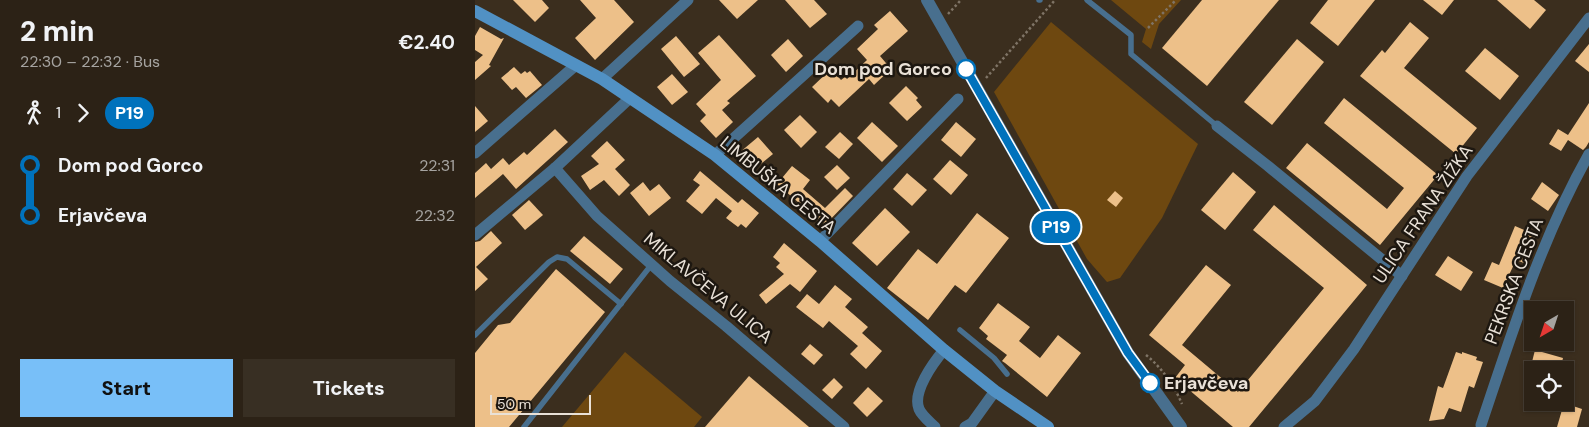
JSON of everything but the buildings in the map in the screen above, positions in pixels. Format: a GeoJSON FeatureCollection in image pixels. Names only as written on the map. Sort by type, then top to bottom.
{"type":"FeatureCollection","features":[{"type":"Feature","properties":{"kind":"main road","name":"LIMBUŠKA CESTA"},"geometry":{"type":"LineString","coordinates":[[475,11],[602,79],[715,155],[820,241],[944,350],[995,391],[1048,427]]}},
{"type":"Feature","properties":{"kind":"street"},"geometry":{"type":"LineString","coordinates":[[927,0],[1128,353],[1181,427]]}},
{"type":"Feature","properties":{"kind":"street"},"geometry":{"type":"LineString","coordinates":[[602,79],[686,1]]}},
{"type":"Feature","properties":{"kind":"street","name":"ULICA FRANA ŽIŽKA"},"geometry":{"type":"LineString","coordinates":[[1284,427],[1315,401],[1353,349],[1467,176],[1589,18]]}},
{"type":"Feature","properties":{"kind":"street"},"geometry":{"type":"LineString","coordinates":[[715,155],[858,26]]}},
{"type":"Feature","properties":{"kind":"street"},"geometry":{"type":"LineString","coordinates":[[475,153],[576,65]]}},
{"type":"Feature","properties":{"kind":"street"},"geometry":{"type":"LineString","coordinates":[[475,235],[555,168],[630,98]]}},
{"type":"Feature","properties":{"kind":"street"},"geometry":{"type":"LineString","coordinates":[[820,241],[958,100]]}},
{"type":"Feature","properties":{"kind":"street"},"geometry":{"type":"LineString","coordinates":[[1217,126],[1402,276]]}},
{"type":"Feature","properties":{"kind":"street","name":"PEKRSKA CESTA"},"geometry":{"type":"LineString","coordinates":[[1481,425],[1531,281],[1573,182],[1589,154]]}},
{"type":"Feature","properties":{"kind":"street","name":"MIKLAVČEVA ULICA"},"geometry":{"type":"LineString","coordinates":[[555,168],[597,216],[844,427]]}},
{"type":"Feature","properties":{"kind":"street"},"geometry":{"type":"LineString","coordinates":[[935,427],[919,408],[918,392],[934,362],[944,350]]}},
{"type":"Feature","properties":{"kind":"street"},"geometry":{"type":"LineString","coordinates":[[965,427],[972,423],[995,391]]}},
{"type":"Feature","properties":{"kind":"lane"},"geometry":{"type":"LineString","coordinates":[[1087,0],[1131,35],[1131,54],[1217,126]]}},
{"type":"Feature","properties":{"kind":"lane"},"geometry":{"type":"LineString","coordinates":[[475,335],[549,262],[557,257],[567,259],[621,304]]}},
{"type":"Feature","properties":{"kind":"lane"},"geometry":{"type":"LineString","coordinates":[[524,427],[652,264]]}},
{"type":"Feature","properties":{"kind":"lane"},"geometry":{"type":"LineString","coordinates":[[960,330],[994,358],[1007,374]]}},
{"type":"Feature","properties":{"kind":"path"},"geometry":{"type":"LineString","coordinates":[[945,18],[961,0]]}},
{"type":"Feature","properties":{"kind":"path"},"geometry":{"type":"LineString","coordinates":[[1148,28],[1177,0]]}},
{"type":"Feature","properties":{"kind":"path"},"geometry":{"type":"LineString","coordinates":[[983,81],[1053,1]]}},
{"type":"Feature","properties":{"kind":"shaded area"},"geometry":{"type":"Polygon","coordinates":[[[1111,0],[1181,0],[1159,24],[1151,49],[1142,42],[1146,29],[1111,0]]]}},
{"type":"Feature","properties":{"kind":"shaded area"},"geometry":{"type":"Polygon","coordinates":[[[1051,22],[1198,144],[1162,218],[1120,278],[1107,282],[1087,259],[994,92],[1051,22]]]}},
{"type":"Feature","properties":{"kind":"shaded area"},"geometry":{"type":"Polygon","coordinates":[[[625,352],[702,417],[694,427],[562,427],[625,352]]]}},
{"type":"Feature","properties":{"kind":"bus line","name":"P19"},"geometry":{"type":"LineString","coordinates":[[966,69],[1128,353],[1150,383]]}},
{"type":"Feature","properties":{"kind":"place","name":"Dom pod Gorco"},"geometry":{"type":"Point","coordinates":[966,69]}},
{"type":"Feature","properties":{"kind":"place","name":"Erjavčeva"},"geometry":{"type":"Point","coordinates":[1150,383]}}]}
